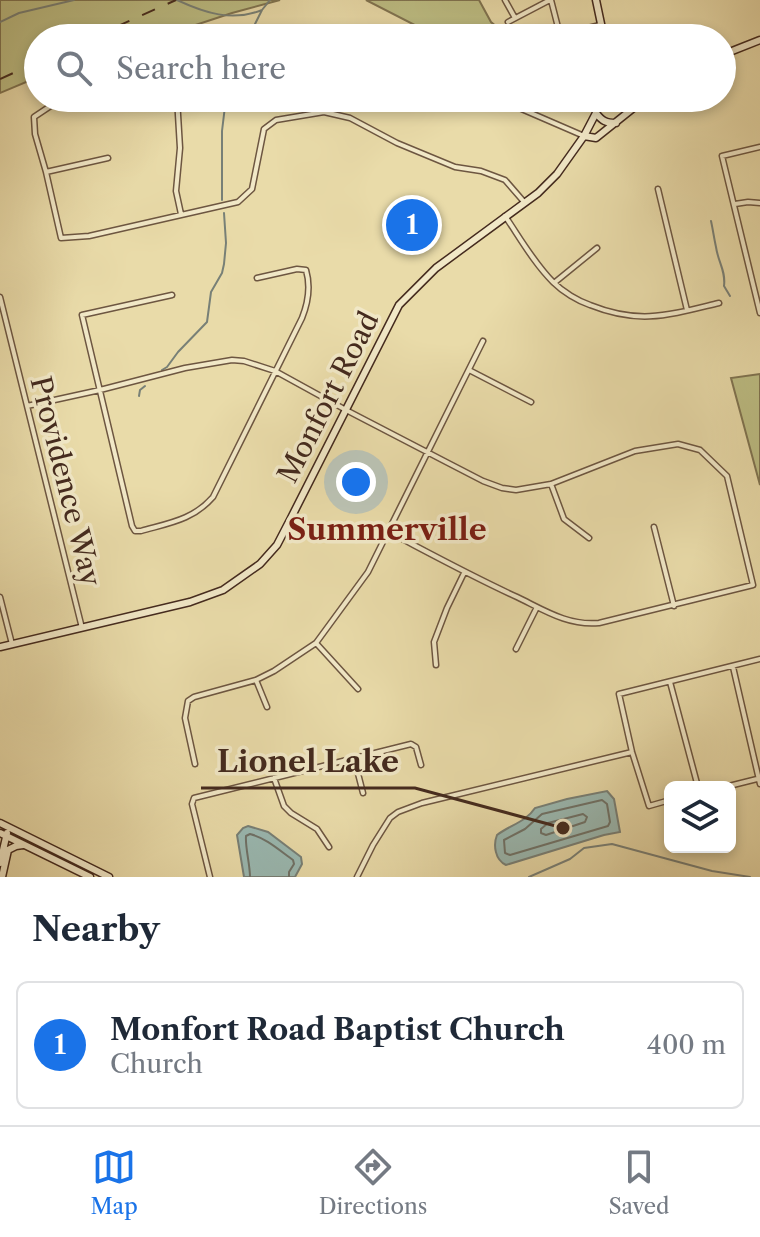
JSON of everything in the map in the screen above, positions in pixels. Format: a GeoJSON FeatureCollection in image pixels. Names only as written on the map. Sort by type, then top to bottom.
{"type":"FeatureCollection","features":[{"type":"Feature","properties":{"kind":"street"},"geometry":{"type":"LineString","coordinates":[[505,0],[515,18]]}},
{"type":"Feature","properties":{"kind":"street"},"geometry":{"type":"LineString","coordinates":[[508,22],[551,0],[557,24]]}},
{"type":"Feature","properties":{"kind":"street"},"geometry":{"type":"LineString","coordinates":[[596,0],[602,24]]}},
{"type":"Feature","properties":{"kind":"street"},"geometry":{"type":"LineString","coordinates":[[736,49],[760,40]]}},
{"type":"Feature","properties":{"kind":"street"},"geometry":{"type":"LineString","coordinates":[[42,112],[34,117],[35,134],[61,238],[89,236],[238,202],[252,189],[264,129],[276,120],[324,112],[350,118],[397,143],[455,167],[481,171],[505,180],[525,203]]}},
{"type":"Feature","properties":{"kind":"street"},"geometry":{"type":"LineString","coordinates":[[178,112],[180,148],[176,191],[181,214]]}},
{"type":"Feature","properties":{"kind":"street"},"geometry":{"type":"LineString","coordinates":[[528,112],[584,136],[596,138],[629,112]]}},
{"type":"Feature","properties":{"kind":"street"},"geometry":{"type":"LineString","coordinates":[[596,113],[607,123],[616,123]]}},
{"type":"Feature","properties":{"kind":"street","name":"Monfort Road"},"geometry":{"type":"LineString","coordinates":[[0,647],[210,595],[237,582],[260,564],[277,545],[399,305],[436,268],[538,193],[557,174],[596,113]]}},
{"type":"Feature","properties":{"kind":"street"},"geometry":{"type":"LineString","coordinates":[[760,147],[722,156],[760,313]]}},
{"type":"Feature","properties":{"kind":"street"},"geometry":{"type":"LineString","coordinates":[[46,172],[108,158]]}},
{"type":"Feature","properties":{"kind":"street"},"geometry":{"type":"LineString","coordinates":[[658,189],[687,310]]}},
{"type":"Feature","properties":{"kind":"street"},"geometry":{"type":"LineString","coordinates":[[734,205],[760,203]]}},
{"type":"Feature","properties":{"kind":"street"},"geometry":{"type":"LineString","coordinates":[[505,216],[554,283],[582,302],[612,314],[634,317],[663,316],[719,303]]}},
{"type":"Feature","properties":{"kind":"street"},"geometry":{"type":"LineString","coordinates":[[554,283],[597,248]]}},
{"type":"Feature","properties":{"kind":"street"},"geometry":{"type":"LineString","coordinates":[[172,295],[82,315],[135,531],[184,519],[202,510],[213,497],[306,307],[309,288],[306,270],[297,269],[257,278]]}},
{"type":"Feature","properties":{"kind":"street","name":"Providence Way"},"geometry":{"type":"LineString","coordinates":[[0,297],[82,628]]}},
{"type":"Feature","properties":{"kind":"street"},"geometry":{"type":"LineString","coordinates":[[195,764],[185,718],[188,701],[256,680],[316,643],[368,572],[483,341]]}},
{"type":"Feature","properties":{"kind":"street"},"geometry":{"type":"LineString","coordinates":[[27,406],[185,368],[232,360],[275,371],[483,481],[502,488],[516,490],[551,484],[635,451],[678,444],[700,450],[727,476],[753,585],[587,624],[563,619],[537,607],[464,573],[389,532]]}},
{"type":"Feature","properties":{"kind":"street"},"geometry":{"type":"LineString","coordinates":[[469,370],[531,402]]}},
{"type":"Feature","properties":{"kind":"street"},"geometry":{"type":"LineString","coordinates":[[551,484],[564,519],[589,538]]}},
{"type":"Feature","properties":{"kind":"street"},"geometry":{"type":"LineString","coordinates":[[654,527],[674,606]]}},
{"type":"Feature","properties":{"kind":"street"},"geometry":{"type":"LineString","coordinates":[[436,665],[434,642],[464,573]]}},
{"type":"Feature","properties":{"kind":"street"},"geometry":{"type":"LineString","coordinates":[[0,597],[12,644]]}},
{"type":"Feature","properties":{"kind":"street"},"geometry":{"type":"LineString","coordinates":[[516,649],[537,607]]}},
{"type":"Feature","properties":{"kind":"street"},"geometry":{"type":"LineString","coordinates":[[316,643],[358,689]]}},
{"type":"Feature","properties":{"kind":"street"},"geometry":{"type":"LineString","coordinates":[[664,802],[649,806],[632,752],[619,694],[760,659]]}},
{"type":"Feature","properties":{"kind":"street"},"geometry":{"type":"LineString","coordinates":[[733,667],[759,781],[736,785]]}},
{"type":"Feature","properties":{"kind":"street"},"geometry":{"type":"LineString","coordinates":[[256,680],[267,707]]}},
{"type":"Feature","properties":{"kind":"street"},"geometry":{"type":"LineString","coordinates":[[670,682],[696,781]]}},
{"type":"Feature","properties":{"kind":"street"},"geometry":{"type":"LineString","coordinates":[[210,877],[192,804],[194,798],[411,744],[416,747],[421,765]]}},
{"type":"Feature","properties":{"kind":"street"},"geometry":{"type":"LineString","coordinates":[[357,877],[384,826],[398,812],[422,803],[632,752]]}},
{"type":"Feature","properties":{"kind":"street"},"geometry":{"type":"LineString","coordinates":[[354,758],[363,793]]}},
{"type":"Feature","properties":{"kind":"street"},"geometry":{"type":"LineString","coordinates":[[274,778],[284,806],[317,829],[329,847]]}},
{"type":"Feature","properties":{"kind":"street"},"geometry":{"type":"LineString","coordinates":[[0,863],[3,824],[109,877]]}},
{"type":"Feature","properties":{"kind":"street"},"geometry":{"type":"LineString","coordinates":[[2,834],[90,877]]}},
{"type":"Feature","properties":{"kind":"street"},"geometry":{"type":"LineString","coordinates":[[2,877],[8,850],[25,845]]}},
{"type":"Feature","properties":{"kind":"green space"},"geometry":{"type":"Polygon","coordinates":[[[0,0],[280,0],[199,24],[24,24],[24,83],[0,93],[0,0]]]}},
{"type":"Feature","properties":{"kind":"green space"},"geometry":{"type":"Polygon","coordinates":[[[366,0],[479,0],[493,24],[413,24],[366,0]]]}},
{"type":"Feature","properties":{"kind":"green space"},"geometry":{"type":"Polygon","coordinates":[[[760,374],[760,485],[731,378],[760,374]]]}},
{"type":"Feature","properties":{"kind":"water"},"geometry":{"type":"Polygon","coordinates":[[[607,791],[614,799],[620,832],[506,865],[499,860],[495,848],[497,835],[535,808],[607,791]]]}},
{"type":"Feature","properties":{"kind":"water"},"geometry":{"type":"Polygon","coordinates":[[[248,826],[268,832],[301,857],[302,864],[295,877],[244,877],[237,835],[248,826]]]}},
{"type":"Feature","properties":{"kind":"waterway"},"geometry":{"type":"LineString","coordinates":[[0,22],[19,13],[74,0]]}},
{"type":"Feature","properties":{"kind":"waterway"},"geometry":{"type":"LineString","coordinates":[[177,0],[198,9],[229,16],[262,10]]}},
{"type":"Feature","properties":{"kind":"waterway"},"geometry":{"type":"LineString","coordinates":[[255,24],[270,0]]}},
{"type":"Feature","properties":{"kind":"waterway"},"geometry":{"type":"LineString","coordinates":[[222,200],[224,112]]}},
{"type":"Feature","properties":{"kind":"waterway"},"geometry":{"type":"LineString","coordinates":[[162,370],[207,322],[211,292],[224,264],[224,213]]}},
{"type":"Feature","properties":{"kind":"waterway"},"geometry":{"type":"LineString","coordinates":[[711,221],[724,286],[730,296]]}},
{"type":"Feature","properties":{"kind":"waterway"},"geometry":{"type":"LineString","coordinates":[[139,396],[145,386]]}},
{"type":"Feature","properties":{"kind":"waterway"},"geometry":{"type":"LineString","coordinates":[[529,877],[570,859],[584,848],[612,844],[712,871],[750,877]]}},
{"type":"Feature","properties":{"kind":"railway"},"geometry":{"type":"LineString","coordinates":[[122,24],[176,0]]}},
{"type":"Feature","properties":{"kind":"railway"},"geometry":{"type":"LineString","coordinates":[[0,79],[24,68]]}},
{"type":"Feature","properties":{"kind":"place","name":"Monfort Road Baptist Church"},"geometry":{"type":"Point","coordinates":[412,225]}},
{"type":"Feature","properties":{"kind":"place","name":"Lionel Lake"},"geometry":{"type":"Point","coordinates":[563,828]}},
{"type":"Feature","properties":{"kind":"district","name":"Summerville"},"geometry":{"type":"Point","coordinates":[387,530]}}]}
